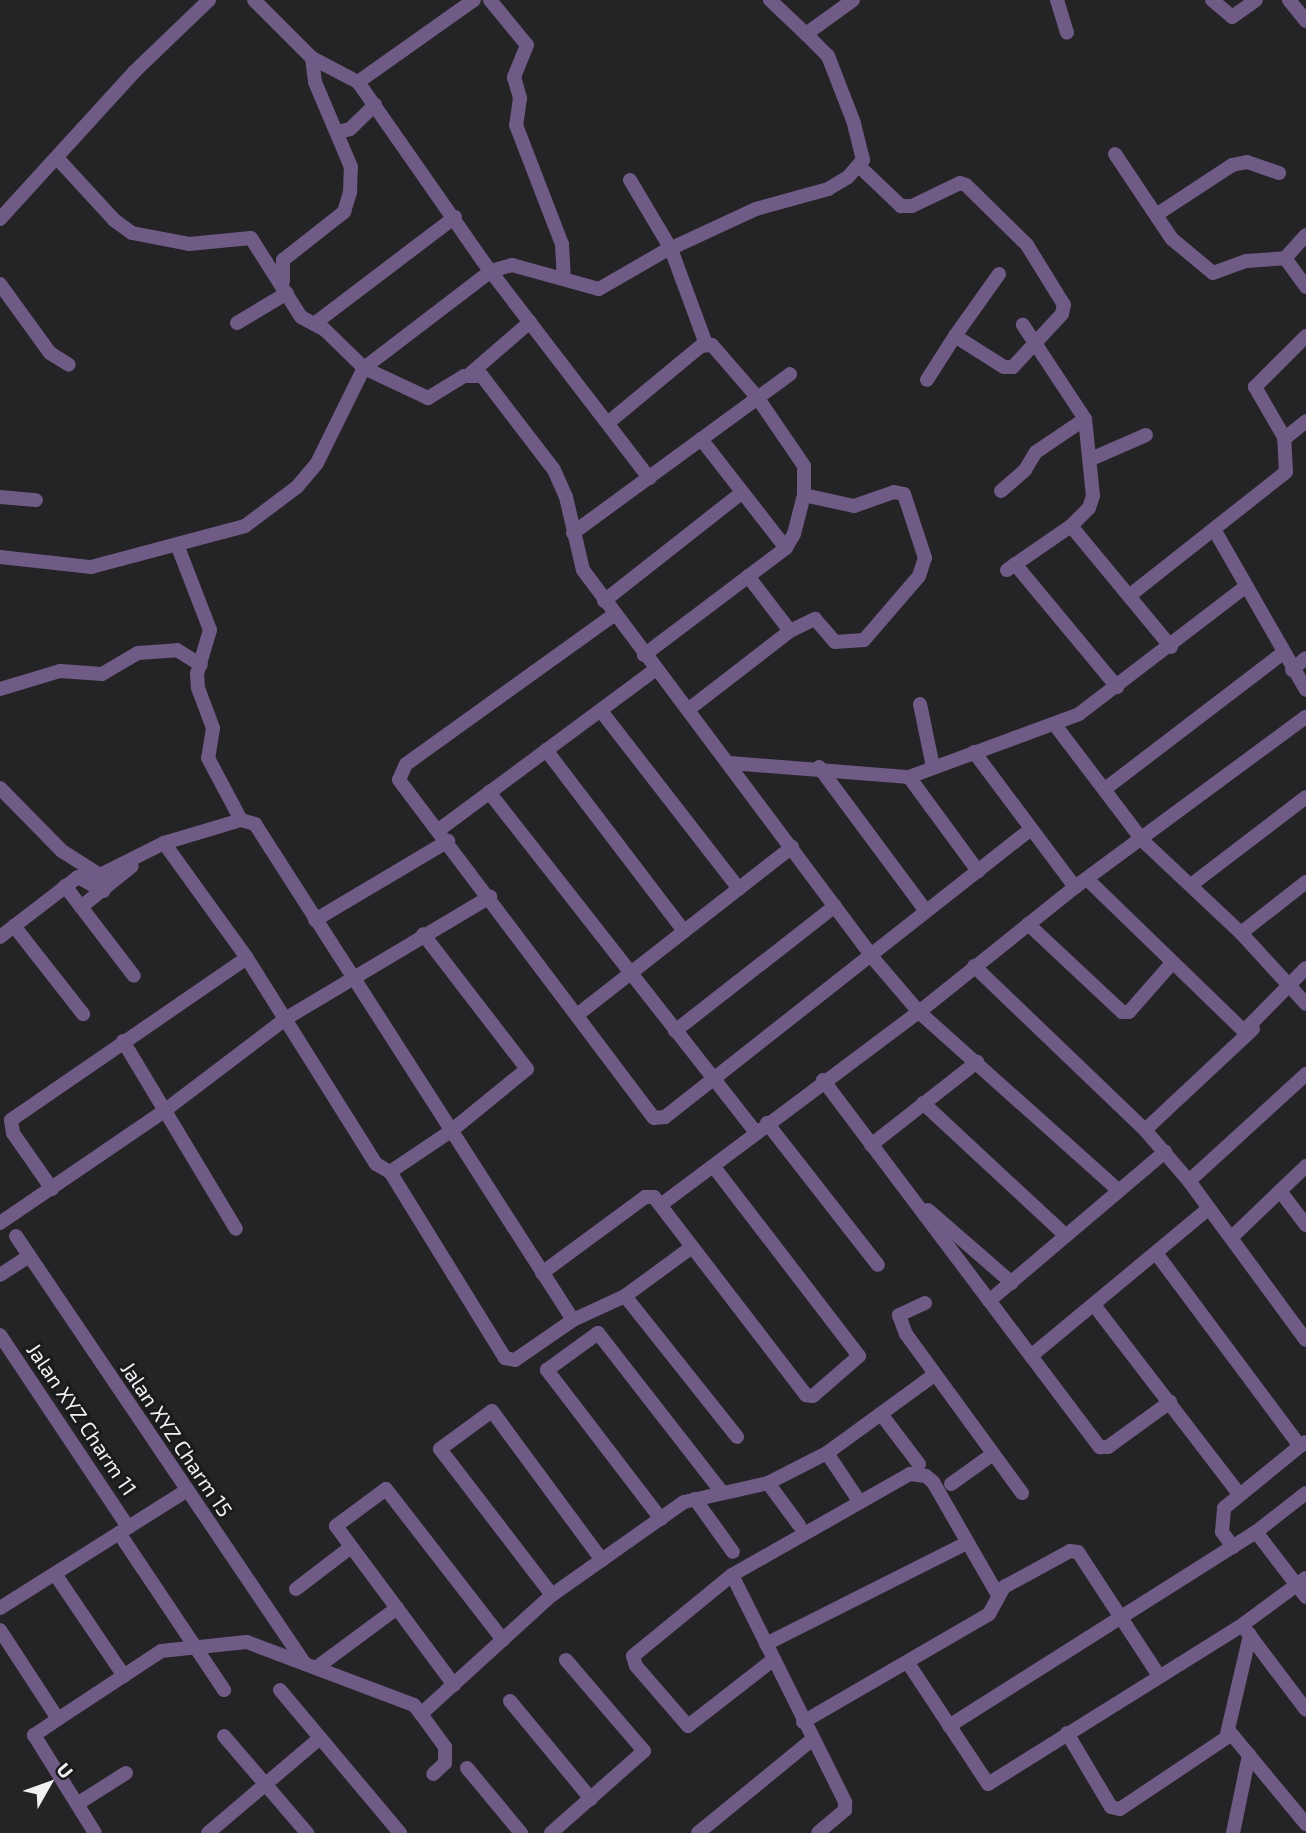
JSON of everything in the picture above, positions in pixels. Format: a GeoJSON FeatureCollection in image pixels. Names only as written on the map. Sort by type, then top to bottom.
{"type":"FeatureCollection","features":[{"type":"Feature","properties":{"kind":"street"},"geometry":{"type":"LineString","coordinates":[[0,219],[58,159],[134,72],[209,0]]}},
{"type":"Feature","properties":{"kind":"street"},"geometry":{"type":"LineString","coordinates":[[254,0],[312,58],[358,82],[491,271],[609,422],[649,478]]}},
{"type":"Feature","properties":{"kind":"street"},"geometry":{"type":"LineString","coordinates":[[358,82],[474,0]]}},
{"type":"Feature","properties":{"kind":"street"},"geometry":{"type":"LineString","coordinates":[[490,0],[527,45],[514,77],[520,98],[516,125],[562,244],[564,278]]}},
{"type":"Feature","properties":{"kind":"street"},"geometry":{"type":"LineString","coordinates":[[0,556],[91,567],[178,547],[245,526],[297,487],[317,463],[364,368],[491,271],[512,265],[599,289],[671,249],[756,209],[828,189],[860,167],[862,152],[828,56],[770,0]]}},
{"type":"Feature","properties":{"kind":"street"},"geometry":{"type":"LineString","coordinates":[[806,34],[853,0]]}},
{"type":"Feature","properties":{"kind":"street"},"geometry":{"type":"LineString","coordinates":[[1057,0],[1068,32]]}},
{"type":"Feature","properties":{"kind":"street"},"geometry":{"type":"LineString","coordinates":[[1212,0],[1232,17],[1256,0]]}},
{"type":"Feature","properties":{"kind":"street"},"geometry":{"type":"LineString","coordinates":[[1289,0],[1306,21]]}},
{"type":"Feature","properties":{"kind":"street"},"geometry":{"type":"LineString","coordinates":[[287,293],[281,276],[283,260],[335,220],[348,202],[351,167],[315,82],[312,58]]}},
{"type":"Feature","properties":{"kind":"street"},"geometry":{"type":"LineString","coordinates":[[338,132],[350,129],[375,105]]}},
{"type":"Feature","properties":{"kind":"street"},"geometry":{"type":"LineString","coordinates":[[1115,154],[1172,239],[1213,273],[1246,261],[1285,258],[1306,235]]}},
{"type":"Feature","properties":{"kind":"street"},"geometry":{"type":"LineString","coordinates":[[58,159],[132,233],[189,244],[251,238],[301,317],[314,324],[364,368],[428,398],[471,373],[530,322]]}},
{"type":"Feature","properties":{"kind":"street"},"geometry":{"type":"LineString","coordinates":[[1156,215],[1232,165],[1247,162],[1279,173]]}},
{"type":"Feature","properties":{"kind":"street"},"geometry":{"type":"LineString","coordinates":[[860,167],[901,206],[912,206],[960,183],[978,194],[1027,245],[1064,305],[1062,314],[1023,360],[1008,368],[955,336]]}},
{"type":"Feature","properties":{"kind":"street"},"geometry":{"type":"LineString","coordinates":[[630,180],[671,249],[705,344],[721,352],[802,460],[804,495],[794,534],[786,548],[645,654]]}},
{"type":"Feature","properties":{"kind":"street"},"geometry":{"type":"LineString","coordinates":[[314,324],[455,217]]}},
{"type":"Feature","properties":{"kind":"street"},"geometry":{"type":"LineString","coordinates":[[1285,258],[1306,287]]}},
{"type":"Feature","properties":{"kind":"street"},"geometry":{"type":"LineString","coordinates":[[927,380],[999,274]]}},
{"type":"Feature","properties":{"kind":"street"},"geometry":{"type":"LineString","coordinates":[[0,284],[46,347],[69,365]]}},
{"type":"Feature","properties":{"kind":"street"},"geometry":{"type":"LineString","coordinates":[[237,323],[287,293]]}},
{"type":"Feature","properties":{"kind":"street"},"geometry":{"type":"LineString","coordinates":[[1023,326],[1085,419],[1091,458],[1092,503],[1071,526],[1011,567],[1117,687]]}},
{"type":"Feature","properties":{"kind":"street"},"geometry":{"type":"LineString","coordinates":[[1129,596],[1215,531],[1286,472],[1284,439],[1255,387],[1306,336]]}},
{"type":"Feature","properties":{"kind":"street"},"geometry":{"type":"LineString","coordinates":[[609,422],[705,344]]}},
{"type":"Feature","properties":{"kind":"street"},"geometry":{"type":"LineString","coordinates":[[471,373],[496,392],[554,470],[566,497],[583,570],[604,601],[730,763],[872,957],[919,1012],[1119,1191]]}},
{"type":"Feature","properties":{"kind":"street"},"geometry":{"type":"LineString","coordinates":[[573,533],[790,374]]}},
{"type":"Feature","properties":{"kind":"street"},"geometry":{"type":"LineString","coordinates":[[1001,491],[1025,470],[1036,452],[1085,419]]}},
{"type":"Feature","properties":{"kind":"street"},"geometry":{"type":"LineString","coordinates":[[1284,439],[1306,421]]}},
{"type":"Feature","properties":{"kind":"street"},"geometry":{"type":"LineString","coordinates":[[1091,458],[1146,435]]}},
{"type":"Feature","properties":{"kind":"street"},"geometry":{"type":"LineString","coordinates":[[701,439],[786,548]]}},
{"type":"Feature","properties":{"kind":"street"},"geometry":{"type":"LineString","coordinates":[[689,709],[790,631],[815,619],[835,642],[863,640],[919,576],[925,558],[904,494],[894,492],[854,506],[804,495]]}},
{"type":"Feature","properties":{"kind":"street"},"geometry":{"type":"LineString","coordinates":[[604,601],[741,493]]}},
{"type":"Feature","properties":{"kind":"street"},"geometry":{"type":"LineString","coordinates":[[0,497],[36,500]]}},
{"type":"Feature","properties":{"kind":"street"},"geometry":{"type":"LineString","coordinates":[[1071,526],[1171,647]]}},
{"type":"Feature","properties":{"kind":"street"},"geometry":{"type":"LineString","coordinates":[[1215,531],[1292,670],[1306,690]]}},
{"type":"Feature","properties":{"kind":"street"},"geometry":{"type":"LineString","coordinates":[[178,547],[210,630],[198,688],[213,728],[208,758],[240,820]]}},
{"type":"Feature","properties":{"kind":"street"},"geometry":{"type":"LineString","coordinates":[[748,576],[790,631]]}},
{"type":"Feature","properties":{"kind":"street"},"geometry":{"type":"LineString","coordinates":[[730,763],[819,767],[909,777],[1079,714],[1171,647],[1245,587]]}},
{"type":"Feature","properties":{"kind":"street"},"geometry":{"type":"LineString","coordinates":[[615,614],[401,769],[399,780],[444,835],[654,1118],[665,1117],[712,1076],[872,957],[1031,829]]}},
{"type":"Feature","properties":{"kind":"street"},"geometry":{"type":"LineString","coordinates":[[0,689],[60,671],[102,674],[138,653],[177,650],[201,665]]}},
{"type":"Feature","properties":{"kind":"street"},"geometry":{"type":"LineString","coordinates":[[1105,789],[1283,653]]}},
{"type":"Feature","properties":{"kind":"street"},"geometry":{"type":"LineString","coordinates":[[1292,670],[1306,658]]}},
{"type":"Feature","properties":{"kind":"street"},"geometry":{"type":"LineString","coordinates":[[315,920],[444,835],[489,793],[656,669]]}},
{"type":"Feature","properties":{"kind":"street"},"geometry":{"type":"LineString","coordinates":[[920,704],[933,768]]}},
{"type":"Feature","properties":{"kind":"street"},"geometry":{"type":"LineString","coordinates":[[601,711],[739,889]]}},
{"type":"Feature","properties":{"kind":"street"},"geometry":{"type":"LineString","coordinates":[[662,1204],[714,1167],[823,1080],[919,1012],[1081,883],[1143,841],[1306,717]]}},
{"type":"Feature","properties":{"kind":"street"},"geometry":{"type":"LineString","coordinates":[[1055,724],[1143,841],[1241,933],[1306,1004]]}},
{"type":"Feature","properties":{"kind":"street"},"geometry":{"type":"LineString","coordinates":[[546,750],[684,931]]}},
{"type":"Feature","properties":{"kind":"street"},"geometry":{"type":"LineString","coordinates":[[974,752],[1031,829],[1081,883],[1244,1031],[1291,985]]}},
{"type":"Feature","properties":{"kind":"street"},"geometry":{"type":"LineString","coordinates":[[819,767],[926,912]]}},
{"type":"Feature","properties":{"kind":"street"},"geometry":{"type":"LineString","coordinates":[[909,777],[978,871]]}},
{"type":"Feature","properties":{"kind":"street"},"geometry":{"type":"LineString","coordinates":[[0,788],[62,851],[100,875],[164,843],[240,820],[255,824],[573,1320]]}},
{"type":"Feature","properties":{"kind":"street"},"geometry":{"type":"LineString","coordinates":[[489,793],[712,1076],[762,1128],[878,1265]]}},
{"type":"Feature","properties":{"kind":"street"},"geometry":{"type":"LineString","coordinates":[[1191,885],[1306,797]]}},
{"type":"Feature","properties":{"kind":"street"},"geometry":{"type":"LineString","coordinates":[[164,843],[247,958],[376,1164],[390,1172],[505,1358],[515,1360],[573,1320],[625,1296],[692,1247]]}},
{"type":"Feature","properties":{"kind":"street"},"geometry":{"type":"LineString","coordinates":[[577,1016],[629,972],[792,847]]}},
{"type":"Feature","properties":{"kind":"street"},"geometry":{"type":"LineString","coordinates":[[81,907],[140,857]]}},
{"type":"Feature","properties":{"kind":"street"},"geometry":{"type":"LineString","coordinates":[[0,937],[78,877],[103,891]]}},
{"type":"Feature","properties":{"kind":"street"},"geometry":{"type":"LineString","coordinates":[[1241,933],[1306,882]]}},
{"type":"Feature","properties":{"kind":"street"},"geometry":{"type":"LineString","coordinates":[[65,886],[134,976]]}},
{"type":"Feature","properties":{"kind":"street"},"geometry":{"type":"LineString","coordinates":[[0,1223],[164,1111],[285,1019],[423,934],[489,897]]}},
{"type":"Feature","properties":{"kind":"street"},"geometry":{"type":"LineString","coordinates":[[676,1031],[835,906]]}},
{"type":"Feature","properties":{"kind":"street"},"geometry":{"type":"LineString","coordinates":[[1028,925],[1122,1012],[1129,1012],[1172,963]]}},
{"type":"Feature","properties":{"kind":"street"},"geometry":{"type":"LineString","coordinates":[[14,926],[83,1014]]}},
{"type":"Feature","properties":{"kind":"street"},"geometry":{"type":"LineString","coordinates":[[390,1172],[451,1131],[527,1066],[423,934]]}},
{"type":"Feature","properties":{"kind":"street"},"geometry":{"type":"LineString","coordinates":[[52,1189],[6,1137],[11,1120],[247,958]]}},
{"type":"Feature","properties":{"kind":"street"},"geometry":{"type":"LineString","coordinates":[[974,966],[1165,1152],[1306,1340]]}},
{"type":"Feature","properties":{"kind":"street"},"geometry":{"type":"LineString","coordinates":[[1145,1130],[1306,968]]}},
{"type":"Feature","properties":{"kind":"street"},"geometry":{"type":"LineString","coordinates":[[123,1041],[236,1229]]}},
{"type":"Feature","properties":{"kind":"street"},"geometry":{"type":"LineString","coordinates":[[872,1145],[976,1062]]}},
{"type":"Feature","properties":{"kind":"street"},"geometry":{"type":"LineString","coordinates":[[1189,1181],[1306,1074]]}},
{"type":"Feature","properties":{"kind":"street"},"geometry":{"type":"LineString","coordinates":[[823,1080],[1100,1447],[1108,1447],[1170,1402]]}},
{"type":"Feature","properties":{"kind":"street"},"geometry":{"type":"LineString","coordinates":[[923,1103],[1066,1236]]}},
{"type":"Feature","properties":{"kind":"street"},"geometry":{"type":"LineString","coordinates":[[989,1301],[1165,1152]]}},
{"type":"Feature","properties":{"kind":"street"},"geometry":{"type":"LineString","coordinates":[[1231,1237],[1306,1166]]}},
{"type":"Feature","properties":{"kind":"street"},"geometry":{"type":"LineString","coordinates":[[542,1273],[645,1197],[654,1196],[806,1395],[813,1396],[859,1360],[714,1167]]}},
{"type":"Feature","properties":{"kind":"street"},"geometry":{"type":"LineString","coordinates":[[907,1191],[1012,1283]]}},
{"type":"Feature","properties":{"kind":"street"},"geometry":{"type":"LineString","coordinates":[[1280,1191],[1306,1225]]}},
{"type":"Feature","properties":{"kind":"street"},"geometry":{"type":"LineString","coordinates":[[1031,1356],[1209,1208]]}},
{"type":"Feature","properties":{"kind":"street","name":"Jalan XYZ Charm 15"},"geometry":{"type":"LineString","coordinates":[[16,1236],[186,1491],[310,1666]]}},
{"type":"Feature","properties":{"kind":"street"},"geometry":{"type":"LineString","coordinates":[[1156,1253],[1303,1444],[1224,1508],[1220,1521],[1233,1547]]}},
{"type":"Feature","properties":{"kind":"street"},"geometry":{"type":"LineString","coordinates":[[0,1275],[29,1256]]}},
{"type":"Feature","properties":{"kind":"street"},"geometry":{"type":"LineString","coordinates":[[625,1296],[737,1437]]}},
{"type":"Feature","properties":{"kind":"street"},"geometry":{"type":"LineString","coordinates":[[925,1303],[899,1315],[906,1334],[1022,1493]]}},
{"type":"Feature","properties":{"kind":"street"},"geometry":{"type":"LineString","coordinates":[[1094,1306],[1239,1494]]}},
{"type":"Feature","properties":{"kind":"street"},"geometry":{"type":"LineString","coordinates":[[661,1518],[547,1370],[598,1333],[722,1492]]}},
{"type":"Feature","properties":{"kind":"street","name":"Jalan XYZ Charm 11"},"geometry":{"type":"LineString","coordinates":[[0,1335],[224,1690]]}},
{"type":"Feature","properties":{"kind":"street"},"geometry":{"type":"LineString","coordinates":[[421,1714],[552,1595],[661,1518],[695,1499],[768,1483],[827,1453],[934,1375]]}},
{"type":"Feature","properties":{"kind":"street"},"geometry":{"type":"LineString","coordinates":[[552,1595],[440,1449],[492,1411],[602,1560]]}},
{"type":"Feature","properties":{"kind":"street"},"geometry":{"type":"LineString","coordinates":[[881,1413],[919,1464]]}},
{"type":"Feature","properties":{"kind":"street"},"geometry":{"type":"LineString","coordinates":[[827,1453],[857,1498]]}},
{"type":"Feature","properties":{"kind":"street"},"geometry":{"type":"LineString","coordinates":[[951,1484],[993,1454]]}},
{"type":"Feature","properties":{"kind":"street"},"geometry":{"type":"LineString","coordinates":[[774,1659],[688,1726],[636,1666],[633,1656],[642,1646],[732,1576],[910,1474],[926,1476],[933,1482],[965,1544],[998,1595]]}},
{"type":"Feature","properties":{"kind":"street"},"geometry":{"type":"LineString","coordinates":[[768,1483],[799,1525]]}},
{"type":"Feature","properties":{"kind":"street"},"geometry":{"type":"LineString","coordinates":[[454,1685],[335,1526],[386,1489],[503,1640]]}},
{"type":"Feature","properties":{"kind":"street"},"geometry":{"type":"LineString","coordinates":[[0,1608],[186,1491]]}},
{"type":"Feature","properties":{"kind":"street"},"geometry":{"type":"LineString","coordinates":[[949,1726],[1256,1532],[1306,1493]]}},
{"type":"Feature","properties":{"kind":"street"},"geometry":{"type":"LineString","coordinates":[[695,1499],[733,1552]]}},
{"type":"Feature","properties":{"kind":"street"},"geometry":{"type":"LineString","coordinates":[[908,1663],[986,1784],[1159,1676],[1246,1630],[1303,1587],[1256,1532]]}},
{"type":"Feature","properties":{"kind":"street"},"geometry":{"type":"LineString","coordinates":[[766,1644],[965,1544]]}},
{"type":"Feature","properties":{"kind":"street"},"geometry":{"type":"LineString","coordinates":[[296,1589],[351,1547]]}},
{"type":"Feature","properties":{"kind":"street"},"geometry":{"type":"LineString","coordinates":[[803,1722],[989,1614],[998,1595],[1011,1582],[1070,1551],[1078,1552],[1159,1676]]}},
{"type":"Feature","properties":{"kind":"street"},"geometry":{"type":"LineString","coordinates":[[55,1574],[124,1676]]}},
{"type":"Feature","properties":{"kind":"street"},"geometry":{"type":"LineString","coordinates":[[732,1576],[846,1806],[818,1833]]}},
{"type":"Feature","properties":{"kind":"street"},"geometry":{"type":"LineString","coordinates":[[310,1666],[397,1608]]}},
{"type":"Feature","properties":{"kind":"street"},"geometry":{"type":"LineString","coordinates":[[0,1630],[58,1719]]}},
{"type":"Feature","properties":{"kind":"street"},"geometry":{"type":"LineString","coordinates":[[1246,1630],[1306,1710]]}},
{"type":"Feature","properties":{"kind":"street"},"geometry":{"type":"LineString","coordinates":[[1067,1732],[1115,1810],[1226,1738],[1246,1630]]}},
{"type":"Feature","properties":{"kind":"street"},"geometry":{"type":"LineString","coordinates":[[95,1833],[34,1735],[160,1651],[247,1642],[414,1705],[445,1747],[445,1763],[433,1774]]}},
{"type":"Feature","properties":{"kind":"street"},"geometry":{"type":"LineString","coordinates":[[551,1833],[644,1751],[566,1660]]}},
{"type":"Feature","properties":{"kind":"street"},"geometry":{"type":"LineString","coordinates":[[280,1690],[400,1833]]}},
{"type":"Feature","properties":{"kind":"street"},"geometry":{"type":"LineString","coordinates":[[510,1701],[592,1799]]}},
{"type":"Feature","properties":{"kind":"street"},"geometry":{"type":"LineString","coordinates":[[1229,1731],[1306,1824]]}},
{"type":"Feature","properties":{"kind":"street"},"geometry":{"type":"LineString","coordinates":[[224,1736],[307,1833]]}},
{"type":"Feature","properties":{"kind":"street"},"geometry":{"type":"LineString","coordinates":[[212,1832],[320,1738]]}},
{"type":"Feature","properties":{"kind":"street"},"geometry":{"type":"LineString","coordinates":[[698,1833],[813,1739]]}},
{"type":"Feature","properties":{"kind":"street"},"geometry":{"type":"LineString","coordinates":[[1233,1833],[1249,1755]]}},
{"type":"Feature","properties":{"kind":"street"},"geometry":{"type":"LineString","coordinates":[[467,1768],[521,1833]]}},
{"type":"Feature","properties":{"kind":"street"},"geometry":{"type":"LineString","coordinates":[[77,1804],[126,1773]]}}]}
